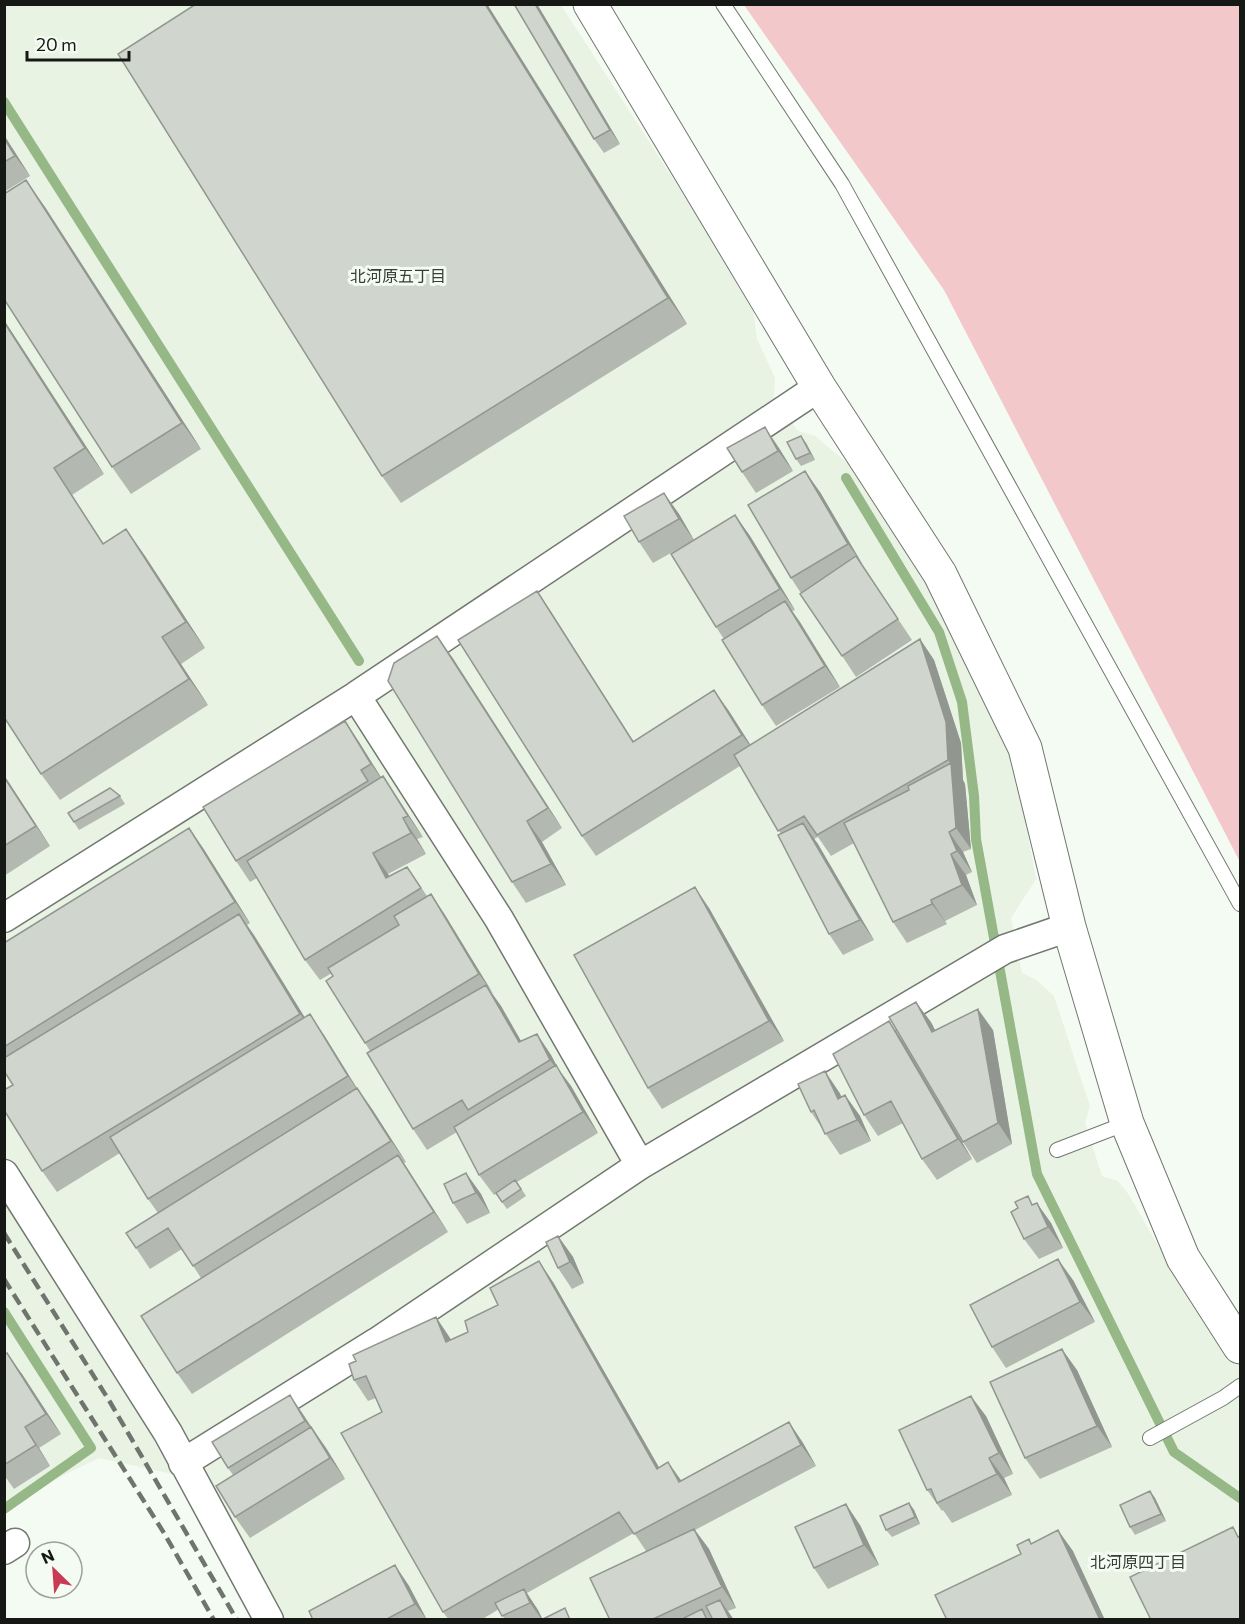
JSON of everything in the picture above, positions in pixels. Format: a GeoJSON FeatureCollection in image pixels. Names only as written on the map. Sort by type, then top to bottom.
{"type":"FeatureCollection","features":[{"type":"Feature","properties":{"kind":"street"},"geometry":{"type":"LineString","coordinates":[[590,4],[819,387],[940,574],[1024,748],[1069,927],[1127,1123],[1183,1258],[1240,1347]]}},
{"type":"Feature","properties":{"kind":"street"},"geometry":{"type":"LineString","coordinates":[[4,918],[356,696],[819,387]]}},
{"type":"Feature","properties":{"kind":"street"},"geometry":{"type":"LineString","coordinates":[[356,696],[500,919],[640,1166]]}},
{"type":"Feature","properties":{"kind":"street"},"geometry":{"type":"LineString","coordinates":[[183,1463],[377,1342],[640,1166],[1005,949],[1069,927]]}},
{"type":"Feature","properties":{"kind":"street"},"geometry":{"type":"LineString","coordinates":[[4,1174],[168,1433],[269,1620]]}},
{"type":"Feature","properties":{"kind":"lane"},"geometry":{"type":"LineString","coordinates":[[723,4],[842,184],[1240,904]]}},
{"type":"Feature","properties":{"kind":"lane"},"geometry":{"type":"LineString","coordinates":[[1058,1150],[1127,1123]]}},
{"type":"Feature","properties":{"kind":"lane"},"geometry":{"type":"LineString","coordinates":[[1150,1438],[1223,1398],[1240,1386]]}},
{"type":"Feature","properties":{"kind":"shaded area"},"geometry":{"type":"Polygon","coordinates":[[[5,5],[561,5],[752,301],[757,339],[775,378],[774,397],[798,431],[815,436],[858,472],[924,574],[976,665],[1017,776],[1036,879],[1011,918],[1022,973],[1035,979],[1054,996],[1090,1106],[1085,1123],[1102,1176],[1118,1181],[1129,1195],[1186,1295],[1240,1367],[1240,1619],[276,1619],[199,1480],[99,1458],[5,1504],[5,5]]]}},
{"type":"Feature","properties":{"kind":"shaded area"},"geometry":{"type":"Polygon","coordinates":[[[744,5],[1240,5],[1240,862],[944,290],[744,5]]]}},
{"type":"Feature","properties":{"kind":"building"},"geometry":{"type":"Polygon","coordinates":[[[196,4],[485,4],[668,298],[382,476],[118,54],[196,4]]]}},
{"type":"Feature","properties":{"kind":"building"},"geometry":{"type":"Polygon","coordinates":[[[514,4],[535,4],[610,130],[594,139],[514,4]]]}},
{"type":"Feature","properties":{"kind":"building"},"geometry":{"type":"Polygon","coordinates":[[[4,138],[15,156],[4,162],[4,138]]]}},
{"type":"Feature","properties":{"kind":"building"},"geometry":{"type":"Polygon","coordinates":[[[26,180],[182,423],[112,467],[4,299],[4,194],[26,180]]]}},
{"type":"Feature","properties":{"kind":"building"},"geometry":{"type":"Polygon","coordinates":[[[4,322],[85,448],[54,468],[103,544],[126,529],[186,622],[162,637],[189,679],[41,774],[4,717],[4,322]]]}},
{"type":"Feature","properties":{"kind":"building"},"geometry":{"type":"Polygon","coordinates":[[[765,427],[778,451],[742,472],[727,448],[765,427]]]}},
{"type":"Feature","properties":{"kind":"building"},"geometry":{"type":"Polygon","coordinates":[[[801,436],[810,453],[796,459],[787,442],[801,436]]]}},
{"type":"Feature","properties":{"kind":"building"},"geometry":{"type":"Polygon","coordinates":[[[805,471],[848,544],[791,578],[748,505],[805,471]]]}},
{"type":"Feature","properties":{"kind":"building"},"geometry":{"type":"Polygon","coordinates":[[[664,493],[679,519],[639,542],[624,516],[664,493]]]}},
{"type":"Feature","properties":{"kind":"building"},"geometry":{"type":"Polygon","coordinates":[[[735,515],[780,589],[716,627],[671,554],[735,515]]]}},
{"type":"Feature","properties":{"kind":"building"},"geometry":{"type":"Polygon","coordinates":[[[856,556],[898,619],[842,656],[800,594],[856,556]]]}},
{"type":"Feature","properties":{"kind":"building"},"geometry":{"type":"Polygon","coordinates":[[[537,591],[633,742],[714,690],[742,735],[582,836],[458,640],[537,591]]]}},
{"type":"Feature","properties":{"kind":"building"},"geometry":{"type":"Polygon","coordinates":[[[785,601],[825,666],[762,705],[722,640],[785,601]]]}},
{"type":"Feature","properties":{"kind":"building"},"geometry":{"type":"Polygon","coordinates":[[[437,636],[548,808],[527,821],[551,864],[512,882],[388,681],[394,663],[437,636]]]}},
{"type":"Feature","properties":{"kind":"building"},"geometry":{"type":"Polygon","coordinates":[[[920,639],[946,722],[948,760],[817,835],[804,816],[778,831],[734,755],[920,639]]]}},
{"type":"Feature","properties":{"kind":"building"},"geometry":{"type":"Polygon","coordinates":[[[345,721],[371,764],[361,770],[368,781],[236,861],[203,807],[345,721]]]}},
{"type":"Feature","properties":{"kind":"building"},"geometry":{"type":"Polygon","coordinates":[[[951,763],[956,828],[949,832],[957,851],[951,854],[962,885],[931,900],[932,904],[893,922],[844,823],[909,790],[908,786],[951,763]]]}},
{"type":"Feature","properties":{"kind":"building"},"geometry":{"type":"Polygon","coordinates":[[[383,776],[408,816],[403,818],[411,833],[373,853],[386,878],[407,867],[421,888],[305,960],[247,861],[383,776]]]}},
{"type":"Feature","properties":{"kind":"building"},"geometry":{"type":"Polygon","coordinates":[[[4,777],[36,826],[4,846],[4,777]]]}},
{"type":"Feature","properties":{"kind":"building"},"geometry":{"type":"Polygon","coordinates":[[[110,788],[120,796],[74,822],[68,813],[110,788]]]}},
{"type":"Feature","properties":{"kind":"building"},"geometry":{"type":"Polygon","coordinates":[[[803,823],[860,920],[829,934],[778,835],[803,823]]]}},
{"type":"Feature","properties":{"kind":"building"},"geometry":{"type":"Polygon","coordinates":[[[189,828],[235,902],[4,1047],[4,943],[189,828]]]}},
{"type":"Feature","properties":{"kind":"building"},"geometry":{"type":"Polygon","coordinates":[[[695,887],[769,1021],[648,1088],[574,955],[695,887]]]}},
{"type":"Feature","properties":{"kind":"building"},"geometry":{"type":"Polygon","coordinates":[[[431,894],[479,974],[365,1043],[326,981],[333,976],[328,968],[399,925],[394,916],[431,894]]]}},
{"type":"Feature","properties":{"kind":"building"},"geometry":{"type":"Polygon","coordinates":[[[239,914],[300,1014],[42,1171],[4,1110],[4,1090],[13,1085],[4,1071],[4,1058],[239,914]]]}},
{"type":"Feature","properties":{"kind":"building"},"geometry":{"type":"Polygon","coordinates":[[[486,985],[519,1042],[537,1034],[550,1060],[468,1110],[462,1100],[413,1129],[367,1053],[486,985]]]}},
{"type":"Feature","properties":{"kind":"building"},"geometry":{"type":"Polygon","coordinates":[[[916,1002],[932,1032],[978,1009],[998,1123],[963,1142],[889,1017],[916,1002]]]}},
{"type":"Feature","properties":{"kind":"building"},"geometry":{"type":"Polygon","coordinates":[[[310,1014],[348,1076],[148,1199],[110,1137],[310,1014]]]}},
{"type":"Feature","properties":{"kind":"building"},"geometry":{"type":"Polygon","coordinates":[[[889,1021],[958,1139],[922,1159],[891,1101],[864,1115],[833,1054],[889,1021]]]}},
{"type":"Feature","properties":{"kind":"building"},"geometry":{"type":"Polygon","coordinates":[[[556,1065],[583,1112],[479,1175],[454,1127],[556,1065]]]}},
{"type":"Feature","properties":{"kind":"building"},"geometry":{"type":"Polygon","coordinates":[[[825,1071],[838,1099],[845,1095],[857,1120],[825,1134],[814,1110],[811,1112],[798,1084],[825,1071]]]}},
{"type":"Feature","properties":{"kind":"building"},"geometry":{"type":"Polygon","coordinates":[[[357,1088],[391,1141],[193,1266],[168,1228],[136,1248],[126,1233],[357,1088]]]}},
{"type":"Feature","properties":{"kind":"building"},"geometry":{"type":"Polygon","coordinates":[[[398,1155],[434,1212],[177,1373],[141,1316],[398,1155]]]}},
{"type":"Feature","properties":{"kind":"building"},"geometry":{"type":"Polygon","coordinates":[[[466,1173],[476,1193],[453,1203],[444,1184],[466,1173]]]}},
{"type":"Feature","properties":{"kind":"building"},"geometry":{"type":"Polygon","coordinates":[[[515,1180],[521,1189],[502,1202],[496,1193],[515,1180]]]}},
{"type":"Feature","properties":{"kind":"building"},"geometry":{"type":"Polygon","coordinates":[[[1028,1196],[1032,1205],[1037,1203],[1048,1227],[1024,1239],[1011,1212],[1018,1208],[1015,1202],[1028,1196]]]}},
{"type":"Feature","properties":{"kind":"building"},"geometry":{"type":"Polygon","coordinates":[[[558,1236],[570,1262],[558,1268],[546,1242],[558,1236]]]}},
{"type":"Feature","properties":{"kind":"building"},"geometry":{"type":"Polygon","coordinates":[[[1058,1259],[1080,1302],[992,1347],[970,1305],[1058,1259]]]}},
{"type":"Feature","properties":{"kind":"building"},"geometry":{"type":"Polygon","coordinates":[[[539,1261],[657,1469],[668,1462],[679,1482],[789,1422],[801,1445],[634,1534],[619,1512],[443,1612],[341,1433],[382,1412],[366,1376],[354,1380],[349,1364],[356,1361],[353,1355],[436,1317],[446,1342],[468,1332],[465,1321],[498,1305],[490,1288],[539,1261]]]}},
{"type":"Feature","properties":{"kind":"building"},"geometry":{"type":"Polygon","coordinates":[[[1062,1349],[1097,1426],[1025,1458],[990,1382],[1062,1349]]]}},
{"type":"Feature","properties":{"kind":"building"},"geometry":{"type":"Polygon","coordinates":[[[7,1353],[46,1414],[25,1427],[36,1445],[4,1465],[4,1355],[7,1353]]]}},
{"type":"Feature","properties":{"kind":"building"},"geometry":{"type":"Polygon","coordinates":[[[290,1395],[305,1421],[228,1468],[212,1442],[290,1395]]]}},
{"type":"Feature","properties":{"kind":"building"},"geometry":{"type":"Polygon","coordinates":[[[971,1396],[999,1453],[989,1458],[997,1474],[937,1503],[931,1489],[927,1490],[899,1430],[971,1396]]]}},
{"type":"Feature","properties":{"kind":"building"},"geometry":{"type":"Polygon","coordinates":[[[311,1427],[330,1458],[235,1517],[216,1486],[311,1427]]]}},
{"type":"Feature","properties":{"kind":"building"},"geometry":{"type":"Polygon","coordinates":[[[1150,1491],[1161,1514],[1130,1527],[1120,1505],[1150,1491]]]}},
{"type":"Feature","properties":{"kind":"building"},"geometry":{"type":"Polygon","coordinates":[[[909,1503],[915,1517],[886,1530],[880,1516],[909,1503]]]}},
{"type":"Feature","properties":{"kind":"building"},"geometry":{"type":"Polygon","coordinates":[[[846,1504],[864,1545],[814,1568],[795,1527],[846,1504]]]}},
{"type":"Feature","properties":{"kind":"building"},"geometry":{"type":"Polygon","coordinates":[[[1233,1527],[1238,1537],[1240,1536],[1240,1620],[1151,1620],[1130,1577],[1233,1527]]]}},
{"type":"Feature","properties":{"kind":"building"},"geometry":{"type":"Polygon","coordinates":[[[694,1529],[722,1587],[651,1620],[610,1620],[590,1578],[694,1529]]]}},
{"type":"Feature","properties":{"kind":"building"},"geometry":{"type":"Polygon","coordinates":[[[1058,1530],[1100,1620],[947,1620],[935,1595],[1021,1554],[1017,1545],[1029,1539],[1031,1544],[1058,1530]]]}},
{"type":"Feature","properties":{"kind":"building"},"geometry":{"type":"Polygon","coordinates":[[[395,1565],[415,1604],[385,1620],[313,1620],[309,1611],[395,1565]]]}},
{"type":"Feature","properties":{"kind":"building"},"geometry":{"type":"Polygon","coordinates":[[[524,1589],[530,1603],[502,1616],[495,1603],[524,1589]]]}},
{"type":"Feature","properties":{"kind":"building"},"geometry":{"type":"Polygon","coordinates":[[[720,1600],[730,1620],[713,1620],[706,1606],[720,1600]]]}},
{"type":"Feature","properties":{"kind":"building"},"geometry":{"type":"Polygon","coordinates":[[[565,1608],[570,1620],[541,1620],[565,1608]]]}},
{"type":"Feature","properties":{"kind":"building"},"geometry":{"type":"Polygon","coordinates":[[[702,1609],[707,1620],[684,1620],[684,1618],[702,1609]]]}},
{"type":"Feature","properties":{"kind":"waterway"},"geometry":{"type":"LineString","coordinates":[[4,102],[359,661]]}},
{"type":"Feature","properties":{"kind":"waterway"},"geometry":{"type":"LineString","coordinates":[[846,478],[939,632],[962,702],[974,796],[976,839],[1037,1174],[1174,1452],[1240,1498]]}},
{"type":"Feature","properties":{"kind":"waterway"},"geometry":{"type":"LineString","coordinates":[[4,1312],[91,1448],[4,1509]]}},
{"type":"Feature","properties":{"kind":"railway"},"geometry":{"type":"LineString","coordinates":[[4,1233],[110,1402],[237,1620]]}},
{"type":"Feature","properties":{"kind":"railway"},"geometry":{"type":"LineString","coordinates":[[4,1279],[164,1533],[214,1620]]}},
{"type":"Feature","properties":{"kind":"district","name":"北河原五丁目"},"geometry":{"type":"Point","coordinates":[398,276]}},
{"type":"Feature","properties":{"kind":"district","name":"北河原四丁目"},"geometry":{"type":"Point","coordinates":[1138,1562]}}]}
